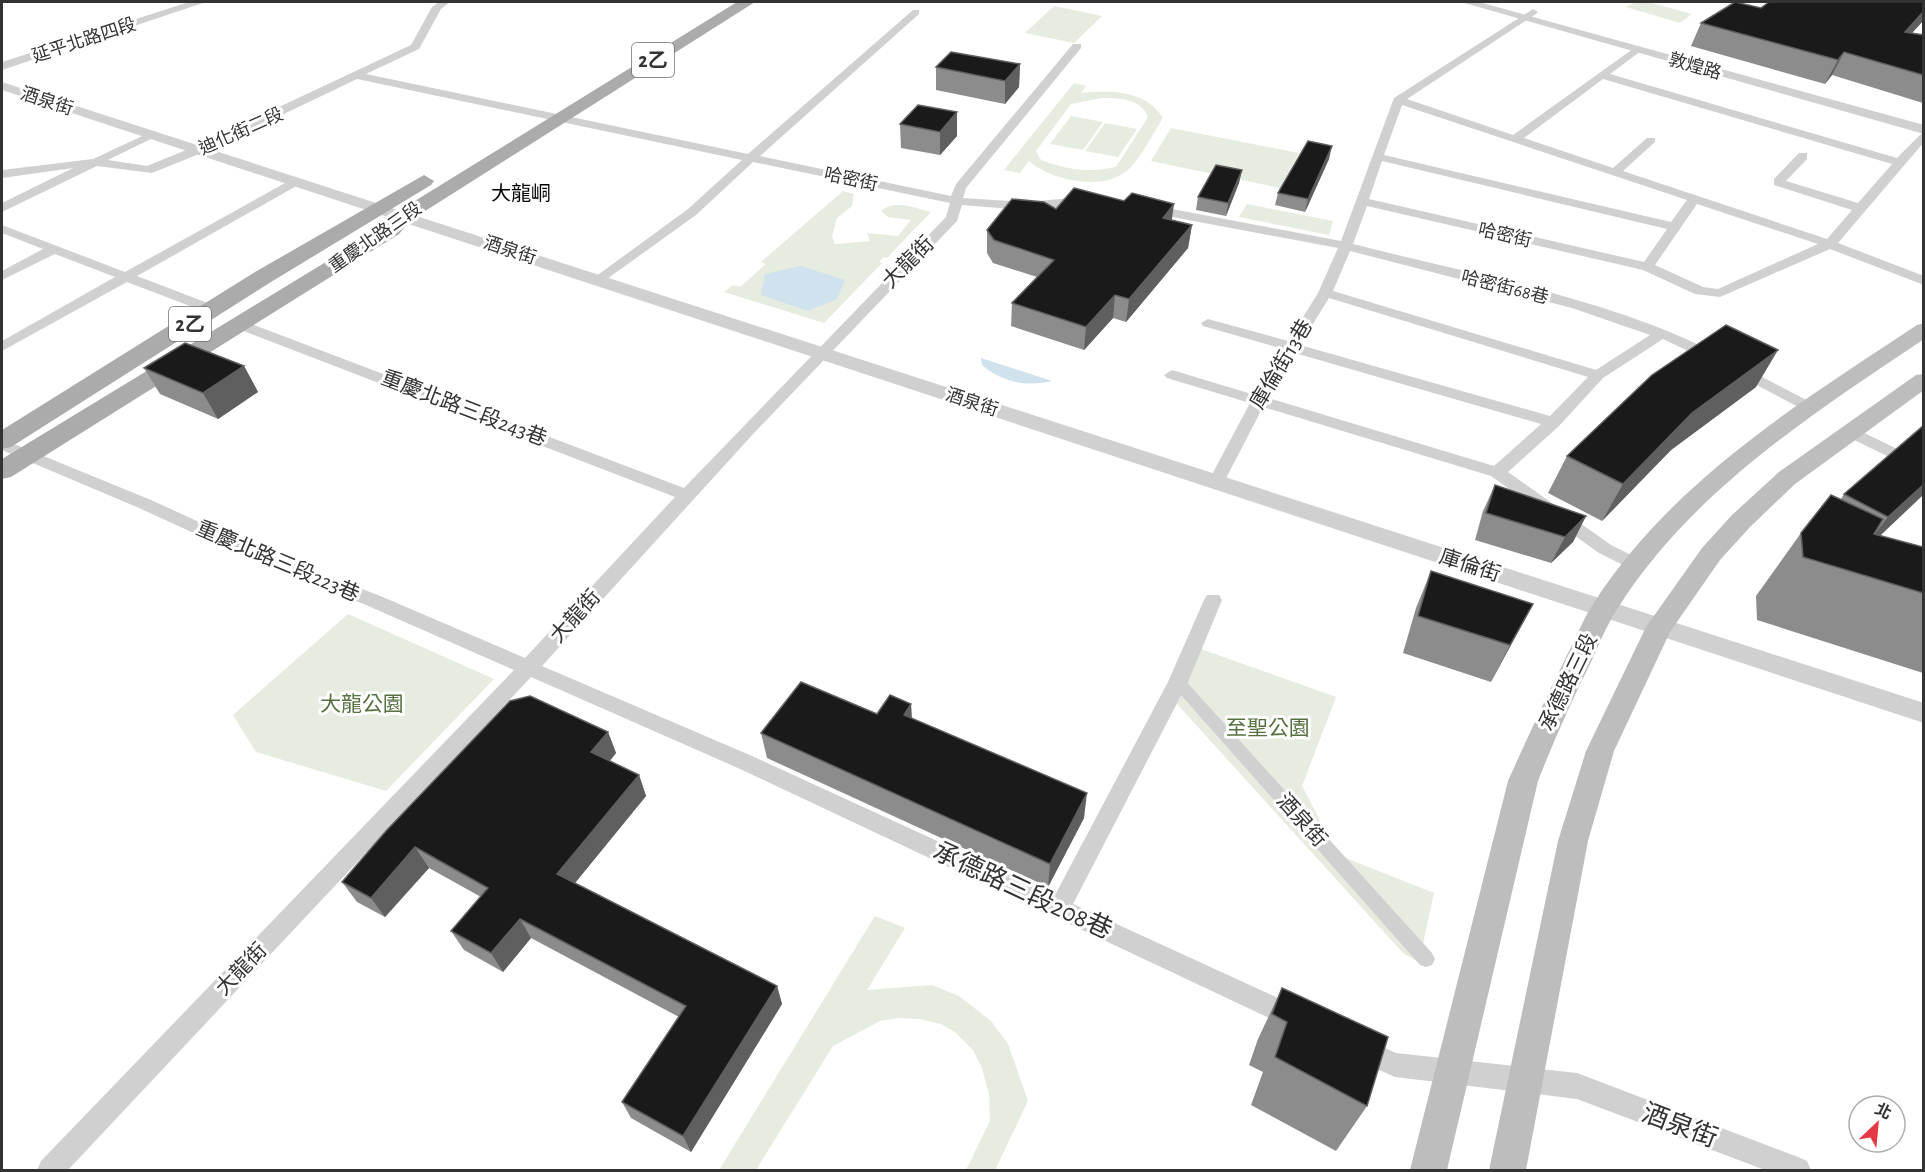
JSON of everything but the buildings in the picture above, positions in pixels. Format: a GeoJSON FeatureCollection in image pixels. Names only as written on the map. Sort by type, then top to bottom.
{"type":"FeatureCollection","features":[{"type":"Feature","properties":{"kind":"main road","name":"2乙"},"geometry":{"type":"LineString","coordinates":[[573,91],[719,2]]}},
{"type":"Feature","properties":{"kind":"main road","name":"重慶北路三段"},"geometry":{"type":"LineString","coordinates":[[2,471],[184,356],[241,325],[392,230],[404,216],[557,111],[747,2]]}},
{"type":"Feature","properties":{"kind":"main road","name":"重慶北路三段"},"geometry":{"type":"LineString","coordinates":[[2,443],[213,310],[536,114],[557,111]]}},
{"type":"Feature","properties":{"kind":"main road","name":"承德路三段"},"geometry":{"type":"LineString","coordinates":[[1428,1170],[1523,781],[1547,723],[1604,608],[1635,565],[1710,485],[1809,407],[1923,329]]}},
{"type":"Feature","properties":{"kind":"main road"},"geometry":{"type":"LineString","coordinates":[[1508,1170],[1576,830],[1600,751],[1659,627],[1711,554],[1741,521],[1787,478],[1923,380]]}},
{"type":"Feature","properties":{"kind":"street","name":"延平北路四段"},"geometry":{"type":"LineString","coordinates":[[2,66],[200,2]]}},
{"type":"Feature","properties":{"kind":"street","name":"迪化街二段"},"geometry":{"type":"LineString","coordinates":[[2,174],[95,162],[148,170],[200,150],[416,47],[437,7],[445,2]]}},
{"type":"Feature","properties":{"kind":"street","name":"敦煌路"},"geometry":{"type":"LineString","coordinates":[[1467,2],[1528,15],[1923,121]]}},
{"type":"Feature","properties":{"kind":"street","name":"敦煌路"},"geometry":{"type":"LineString","coordinates":[[1494,2],[1637,49],[1923,132],[1830,244]]}},
{"type":"Feature","properties":{"kind":"street"},"geometry":{"type":"LineString","coordinates":[[600,280],[692,212],[826,89],[916,12]]}},
{"type":"Feature","properties":{"kind":"street"},"geometry":{"type":"LineString","coordinates":[[1398,100],[1528,15]]}},
{"type":"Feature","properties":{"kind":"street","name":"大龍街"},"geometry":{"type":"LineString","coordinates":[[50,1170],[528,668],[686,495],[952,219],[960,187],[1077,46]]}},
{"type":"Feature","properties":{"kind":"street"},"geometry":{"type":"LineString","coordinates":[[1516,138],[1637,49]]}},
{"type":"Feature","properties":{"kind":"street"},"geometry":{"type":"LineString","coordinates":[[1602,75],[1899,162]]}},
{"type":"Feature","properties":{"kind":"street"},"geometry":{"type":"LineString","coordinates":[[359,76],[536,114]]}},
{"type":"Feature","properties":{"kind":"street","name":"酒泉街"},"geometry":{"type":"LineString","coordinates":[[2,86],[1017,417]]}},
{"type":"Feature","properties":{"kind":"street"},"geometry":{"type":"LineString","coordinates":[[1398,100],[1830,244],[1923,281]]}},
{"type":"Feature","properties":{"kind":"street","name":"庫倫街13巷"},"geometry":{"type":"LineString","coordinates":[[1216,482],[1259,400],[1325,293],[1346,246],[1398,100]]}},
{"type":"Feature","properties":{"kind":"street","name":"哈密街"},"geometry":{"type":"LineString","coordinates":[[557,111],[752,159],[957,201],[1024,206],[1100,199]]}},
{"type":"Feature","properties":{"kind":"street"},"geometry":{"type":"LineString","coordinates":[[2,208],[153,134]]}},
{"type":"Feature","properties":{"kind":"street"},"geometry":{"type":"LineString","coordinates":[[1615,172],[1651,140]]}},
{"type":"Feature","properties":{"kind":"street"},"geometry":{"type":"LineString","coordinates":[[1803,156],[1778,182],[1860,208]]}},
{"type":"Feature","properties":{"kind":"street"},"geometry":{"type":"LineString","coordinates":[[1379,157],[1675,227]]}},
{"type":"Feature","properties":{"kind":"street"},"geometry":{"type":"LineString","coordinates":[[2,346],[296,181]]}},
{"type":"Feature","properties":{"kind":"street"},"geometry":{"type":"LineString","coordinates":[[1647,267],[1693,200]]}},
{"type":"Feature","properties":{"kind":"street","name":"哈密街"},"geometry":{"type":"LineString","coordinates":[[1363,201],[1647,267],[1700,291],[1720,293],[1830,244]]}},
{"type":"Feature","properties":{"kind":"street"},"geometry":{"type":"LineString","coordinates":[[1134,206],[1346,246]]}},
{"type":"Feature","properties":{"kind":"street"},"geometry":{"type":"LineString","coordinates":[[2,229],[213,310]]}},
{"type":"Feature","properties":{"kind":"street","name":"哈密街68巷"},"geometry":{"type":"LineString","coordinates":[[1346,246],[1577,305],[1661,334],[1684,342],[1809,407]]}},
{"type":"Feature","properties":{"kind":"street"},"geometry":{"type":"LineString","coordinates":[[2,276],[54,249]]}},
{"type":"Feature","properties":{"kind":"street"},"geometry":{"type":"LineString","coordinates":[[1325,293],[1598,375]]}},
{"type":"Feature","properties":{"kind":"street"},"geometry":{"type":"LineString","coordinates":[[1208,323],[1553,422]]}},
{"type":"Feature","properties":{"kind":"street","name":"重慶北路三段243巷"},"geometry":{"type":"LineString","coordinates":[[241,325],[686,495]]}},
{"type":"Feature","properties":{"kind":"street"},"geometry":{"type":"LineString","coordinates":[[1497,472],[1553,422],[1598,375],[1661,334]]}},
{"type":"Feature","properties":{"kind":"street"},"geometry":{"type":"LineString","coordinates":[[1172,375],[1497,472],[1605,549],[1635,565]]}},
{"type":"Feature","properties":{"kind":"street","name":"庫倫街"},"geometry":{"type":"LineString","coordinates":[[1017,417],[1923,713]]}},
{"type":"Feature","properties":{"kind":"street"},"geometry":{"type":"LineString","coordinates":[[1852,432],[1923,469]]}},
{"type":"Feature","properties":{"kind":"street","name":"重慶北路三段223巷"},"geometry":{"type":"LineString","coordinates":[[2,443],[272,562],[372,600],[528,668]]}},
{"type":"Feature","properties":{"kind":"street"},"geometry":{"type":"LineString","coordinates":[[1060,907],[1178,682],[1213,600]]}},
{"type":"Feature","properties":{"kind":"street","name":"承德路三段208巷"},"geometry":{"type":"LineString","coordinates":[[528,668],[745,762],[1311,1025]]}},
{"type":"Feature","properties":{"kind":"street","name":"酒泉街"},"geometry":{"type":"LineString","coordinates":[[1178,682],[1426,959]]}},
{"type":"Feature","properties":{"kind":"street"},"geometry":{"type":"LineString","coordinates":[[1343,1040],[1395,1065],[1526,1078]]}},
{"type":"Feature","properties":{"kind":"street","name":"酒泉街"},"geometry":{"type":"LineString","coordinates":[[1526,1078],[1577,1086],[1798,1170]]}},
{"type":"Feature","properties":{"kind":"green space"},"geometry":{"type":"Polygon","coordinates":[[[1636,2],[1648,2],[1692,14],[1680,23],[1626,7],[1636,2]]]}},
{"type":"Feature","properties":{"kind":"green space"},"geometry":{"type":"Polygon","coordinates":[[[1054,6],[1102,16],[1074,43],[1025,33],[1054,6]]]}},
{"type":"Feature","properties":{"kind":"green space"},"geometry":{"type":"Polygon","coordinates":[[[1074,83],[1086,86],[1081,93],[1116,92],[1137,97],[1156,109],[1163,118],[1129,169],[1107,180],[1093,182],[1064,178],[1051,174],[1029,161],[1020,173],[1004,170],[1074,83]],[[1101,98],[1071,104],[1036,151],[1041,160],[1078,169],[1097,170],[1116,167],[1148,117],[1140,106],[1128,100],[1101,98]]]}},
{"type":"Feature","properties":{"kind":"green space"},"geometry":{"type":"Polygon","coordinates":[[[1071,116],[1103,122],[1083,150],[1050,144],[1071,116]]]}},
{"type":"Feature","properties":{"kind":"green space"},"geometry":{"type":"Polygon","coordinates":[[[1105,123],[1137,129],[1118,157],[1085,151],[1105,123]]]}},
{"type":"Feature","properties":{"kind":"green space"},"geometry":{"type":"Polygon","coordinates":[[[1171,128],[1299,153],[1280,188],[1151,161],[1171,128]]]}},
{"type":"Feature","properties":{"kind":"green space"},"geometry":{"type":"Polygon","coordinates":[[[843,191],[854,194],[852,206],[837,218],[832,237],[835,244],[870,241],[867,233],[898,236],[911,220],[888,217],[881,211],[887,207],[899,205],[931,212],[887,258],[884,257],[879,262],[882,263],[824,323],[724,292],[733,285],[740,287],[766,264],[761,262],[843,191]]]}},
{"type":"Feature","properties":{"kind":"green space"},"geometry":{"type":"Polygon","coordinates":[[[1247,204],[1333,221],[1329,235],[1239,217],[1247,204]]]}},
{"type":"Feature","properties":{"kind":"green space","name":"大龍公園"},"geometry":{"type":"Polygon","coordinates":[[[348,614],[494,679],[386,791],[256,752],[233,715],[348,614]]]}},
{"type":"Feature","properties":{"kind":"green space","name":"至聖公園"},"geometry":{"type":"Polygon","coordinates":[[[1201,649],[1336,697],[1302,786],[1338,855],[1434,893],[1419,962],[1403,953],[1177,704],[1201,649]]]}},
{"type":"Feature","properties":{"kind":"green space"},"geometry":{"type":"Polygon","coordinates":[[[875,916],[905,928],[867,990],[932,985],[959,996],[991,1021],[1008,1044],[1028,1101],[995,1170],[966,1170],[990,1121],[989,1094],[982,1068],[973,1050],[955,1032],[941,1024],[919,1019],[899,1018],[880,1021],[833,1046],[756,1170],[719,1170],[875,916]]]}},
{"type":"Feature","properties":{"kind":"water"},"geometry":{"type":"Polygon","coordinates":[[[801,266],[845,280],[837,299],[808,311],[761,295],[765,274],[801,266]]]}},
{"type":"Feature","properties":{"kind":"water"},"geometry":{"type":"Polygon","coordinates":[[[981,358],[1052,381],[1015,382],[989,371],[982,365],[981,358]]]}},
{"type":"Feature","properties":{"kind":"district","name":"大龍峒"},"geometry":{"type":"Point","coordinates":[521,193]}}]}
